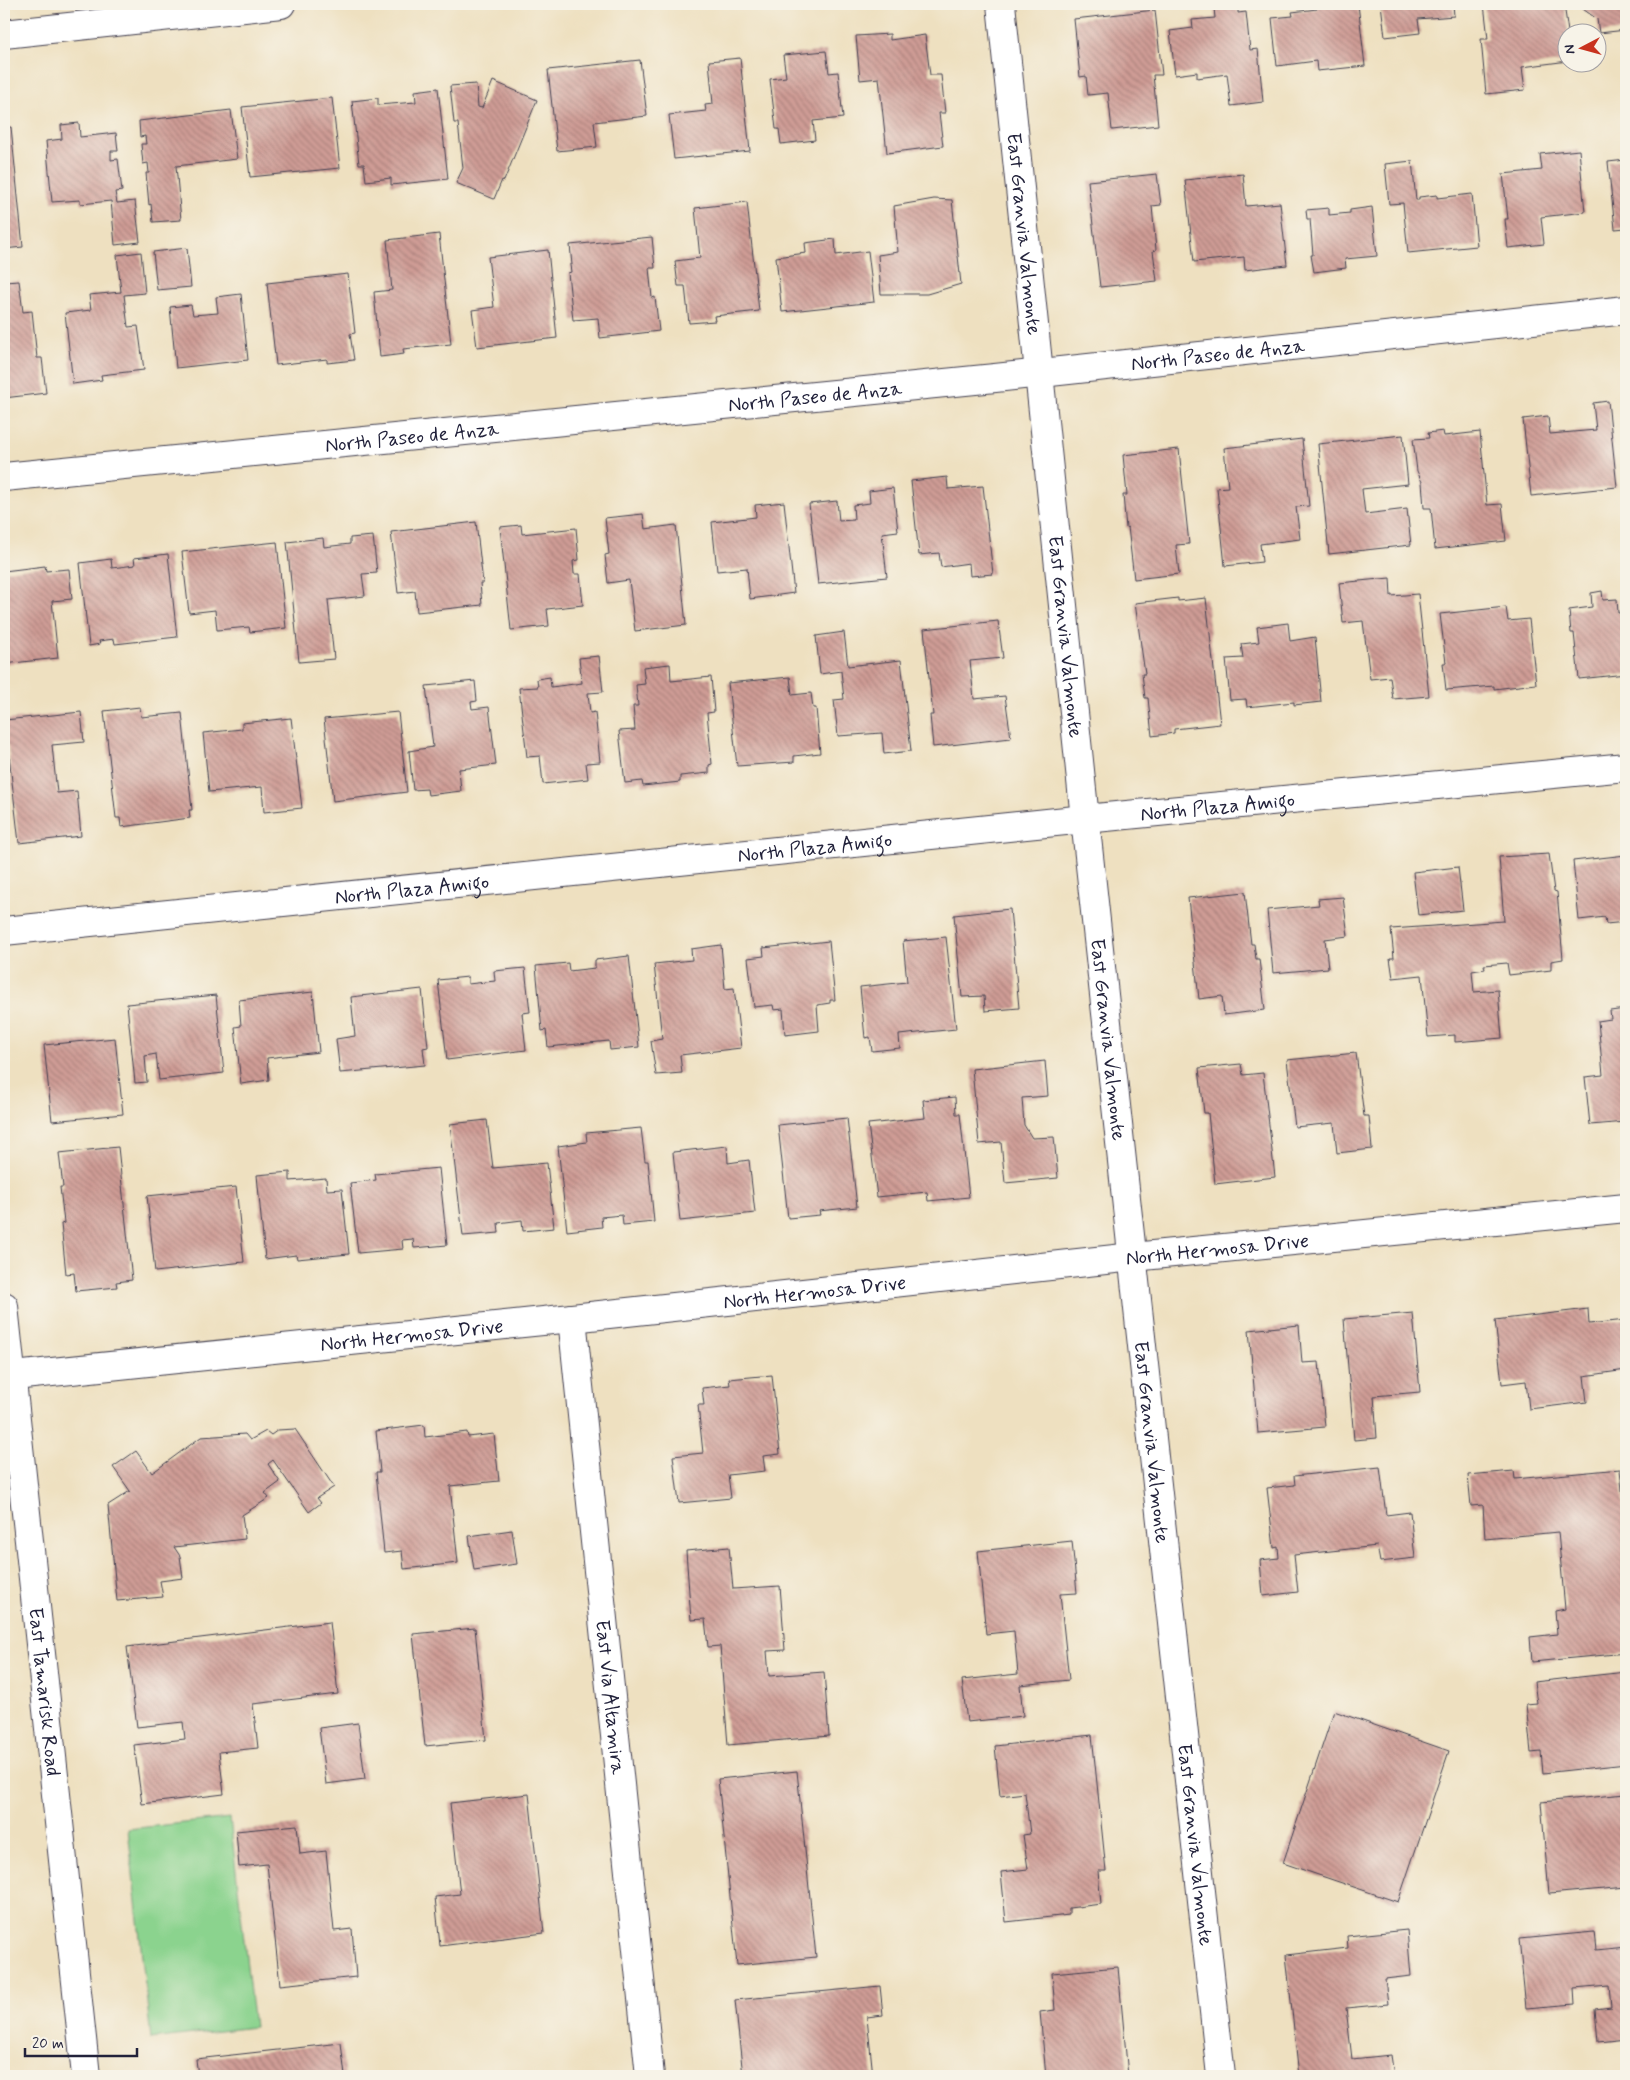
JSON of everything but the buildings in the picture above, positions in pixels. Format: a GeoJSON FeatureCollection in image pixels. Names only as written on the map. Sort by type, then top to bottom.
{"type":"FeatureCollection","features":[{"type":"Feature","properties":{"kind":"street"},"geometry":{"type":"LineString","coordinates":[[4,34],[281,4]]}},
{"type":"Feature","properties":{"kind":"street","name":"East Granvia Valmonte"},"geometry":{"type":"LineString","coordinates":[[1000,4],[1085,819],[1134,1257],[1220,2076]]}},
{"type":"Feature","properties":{"kind":"street","name":"North Paseo de Anza"},"geometry":{"type":"LineString","coordinates":[[4,477],[1039,374],[1626,310]]}},
{"type":"Feature","properties":{"kind":"street","name":"North Plaza Amigo"},"geometry":{"type":"LineString","coordinates":[[4,931],[1085,819],[1626,767]]}},
{"type":"Feature","properties":{"kind":"street","name":"North Hermosa Drive"},"geometry":{"type":"LineString","coordinates":[[7,1377],[1134,1257],[1626,1208]]}},
{"type":"Feature","properties":{"kind":"street","name":"East Tamarisk Road"},"geometry":{"type":"LineString","coordinates":[[4,1306],[7,1377],[86,2076]]}},
{"type":"Feature","properties":{"kind":"street","name":"East Via Altamira"},"geometry":{"type":"LineString","coordinates":[[572,1318],[650,2076]]}},
{"type":"Feature","properties":{"kind":"green space"},"geometry":{"type":"Polygon","coordinates":[[[230,1818],[254,2027],[151,2039],[128,1829],[230,1818]]]}}]}
